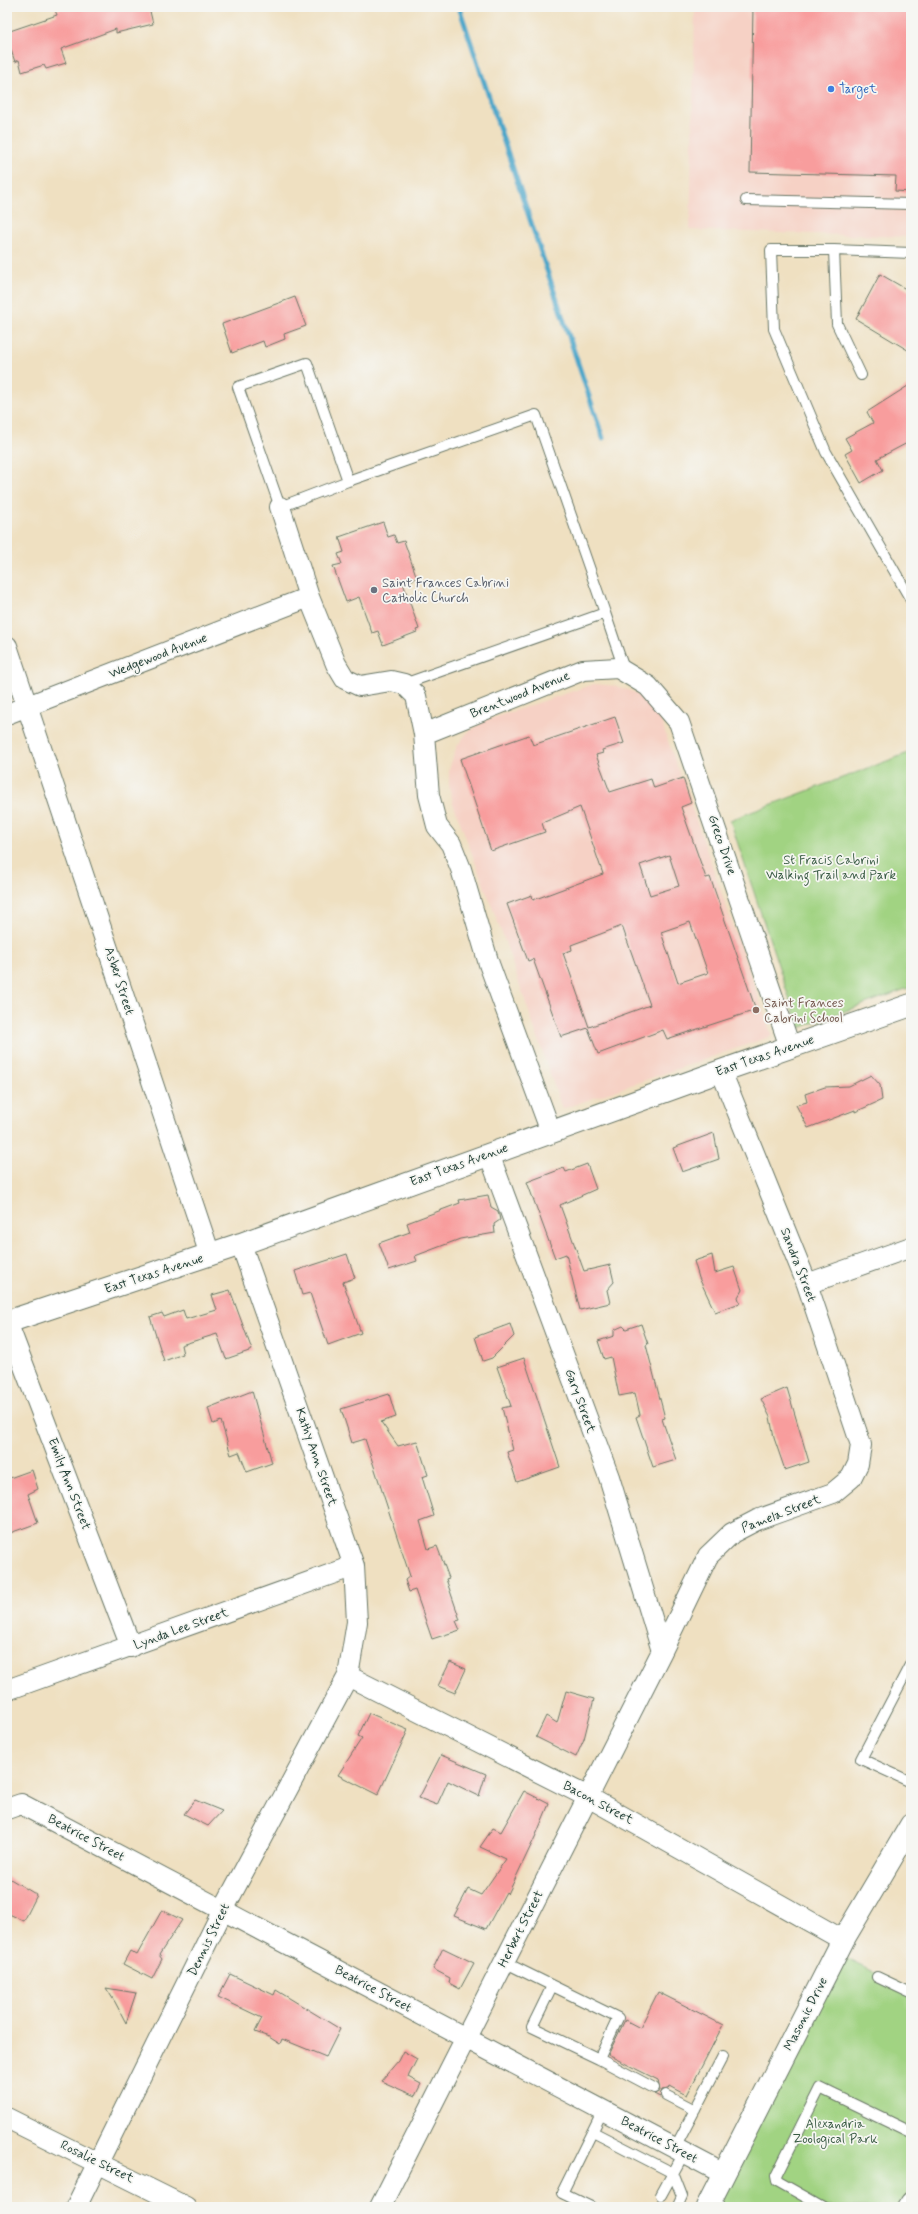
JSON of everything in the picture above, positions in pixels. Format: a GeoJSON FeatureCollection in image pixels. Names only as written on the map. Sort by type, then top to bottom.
{"type":"FeatureCollection","features":[{"type":"Feature","properties":{"kind":"street"},"geometry":{"type":"LineString","coordinates":[[280,507],[309,597],[336,664],[345,679],[360,686],[391,682],[404,684],[416,696],[424,734],[429,796],[437,826],[451,844],[461,869],[489,964],[551,1132]]}},
{"type":"Feature","properties":{"kind":"street","name":"Wedgewood Avenue"},"geometry":{"type":"LineString","coordinates":[[7,714],[309,597]]}},
{"type":"Feature","properties":{"kind":"street","name":"Asber Street"},"geometry":{"type":"LineString","coordinates":[[7,646],[210,1255]]}},
{"type":"Feature","properties":{"kind":"street","name":"Brentwood Avenue"},"geometry":{"type":"LineString","coordinates":[[424,734],[583,670],[622,671]]}},
{"type":"Feature","properties":{"kind":"street","name":"Greco Drive"},"geometry":{"type":"LineString","coordinates":[[622,671],[648,686],[679,722],[790,1047]]}},
{"type":"Feature","properties":{"kind":"street","name":"East Texas Avenue"},"geometry":{"type":"LineString","coordinates":[[7,1322],[210,1255],[721,1071],[911,1005]]}},
{"type":"Feature","properties":{"kind":"street","name":"Sandra Street"},"geometry":{"type":"LineString","coordinates":[[721,1071],[807,1284],[861,1445],[858,1464]]}},
{"type":"Feature","properties":{"kind":"street","name":"Gary Street"},"geometry":{"type":"LineString","coordinates":[[489,1154],[609,1477],[662,1651]]}},
{"type":"Feature","properties":{"kind":"street","name":"Kathy Ann Street"},"geometry":{"type":"LineString","coordinates":[[241,1244],[354,1566],[357,1622],[348,1676]]}},
{"type":"Feature","properties":{"kind":"street"},"geometry":{"type":"LineString","coordinates":[[807,1284],[911,1247]]}},
{"type":"Feature","properties":{"kind":"street","name":"Emily Ann Street"},"geometry":{"type":"LineString","coordinates":[[7,1322],[131,1647]]}},
{"type":"Feature","properties":{"kind":"street","name":"Pamela Street"},"geometry":{"type":"LineString","coordinates":[[662,1651],[708,1556],[713,1551],[732,1533],[758,1520],[833,1493],[851,1478],[858,1464]]}},
{"type":"Feature","properties":{"kind":"street","name":"Lynda Lee Street"},"geometry":{"type":"LineString","coordinates":[[7,1690],[131,1647],[354,1566]]}},
{"type":"Feature","properties":{"kind":"street","name":"Herbert Street"},"geometry":{"type":"LineString","coordinates":[[380,2207],[662,1651]]}},
{"type":"Feature","properties":{"kind":"street","name":"Bacon Street"},"geometry":{"type":"LineString","coordinates":[[348,1676],[588,1797],[843,1940]]}},
{"type":"Feature","properties":{"kind":"street","name":"Dennis Street"},"geometry":{"type":"LineString","coordinates":[[76,2207],[223,1910],[348,1676]]}},
{"type":"Feature","properties":{"kind":"street","name":"Beatrice Street"},"geometry":{"type":"LineString","coordinates":[[14,1807],[223,1910],[724,2174]]}},
{"type":"Feature","properties":{"kind":"street","name":"Masonic Drive"},"geometry":{"type":"LineString","coordinates":[[707,2207],[843,1940],[911,1824]]}},
{"type":"Feature","properties":{"kind":"street","name":"Rosalie Street"},"geometry":{"type":"LineString","coordinates":[[7,2118],[186,2207]]}},
{"type":"Feature","properties":{"kind":"street"},"geometry":{"type":"LineString","coordinates":[[907,2207],[911,2201]]}},
{"type":"Feature","properties":{"kind":"lane"},"geometry":{"type":"LineString","coordinates":[[746,200],[911,204]]}},
{"type":"Feature","properties":{"kind":"lane"},"geometry":{"type":"LineString","coordinates":[[911,254],[834,250],[771,250],[774,329],[826,452],[911,600]]}},
{"type":"Feature","properties":{"kind":"lane"},"geometry":{"type":"LineString","coordinates":[[834,250],[837,324],[861,375]]}},
{"type":"Feature","properties":{"kind":"lane"},"geometry":{"type":"LineString","coordinates":[[348,481],[307,363],[238,387],[280,507],[348,481],[536,415],[605,613],[622,671]]}},
{"type":"Feature","properties":{"kind":"lane"},"geometry":{"type":"LineString","coordinates":[[404,684],[605,613]]}},
{"type":"Feature","properties":{"kind":"lane"},"geometry":{"type":"LineString","coordinates":[[911,1662],[861,1759],[911,1782]]}},
{"type":"Feature","properties":{"kind":"lane"},"geometry":{"type":"LineString","coordinates":[[504,1962],[618,2018],[599,2059]]}},
{"type":"Feature","properties":{"kind":"lane"},"geometry":{"type":"LineString","coordinates":[[877,1977],[911,1993]]}},
{"type":"Feature","properties":{"kind":"lane"},"geometry":{"type":"LineString","coordinates":[[552,1986],[532,2027],[599,2059],[654,2088]]}},
{"type":"Feature","properties":{"kind":"lane"},"geometry":{"type":"LineString","coordinates":[[661,2195],[673,2173],[695,2110],[723,2056]]}},
{"type":"Feature","properties":{"kind":"lane"},"geometry":{"type":"LineString","coordinates":[[823,2207],[777,2182],[776,2176],[820,2088],[911,2132]]}},
{"type":"Feature","properties":{"kind":"lane"},"geometry":{"type":"LineString","coordinates":[[666,2095],[695,2110]]}},
{"type":"Feature","properties":{"kind":"lane"},"geometry":{"type":"LineString","coordinates":[[591,2207],[562,2193],[603,2110]]}},
{"type":"Feature","properties":{"kind":"lane"},"geometry":{"type":"LineString","coordinates":[[593,2132],[673,2173],[682,2196],[677,2207]]}},
{"type":"Feature","properties":{"kind":"shaded area"},"geometry":{"type":"Polygon","coordinates":[[[695,7],[911,7],[911,237],[690,230],[695,7]]]}},
{"type":"Feature","properties":{"kind":"shaded area"},"geometry":{"type":"Polygon","coordinates":[[[594,684],[616,686],[636,693],[645,700],[660,718],[772,1036],[562,1109],[503,936],[454,806],[449,787],[449,769],[457,746],[467,733],[484,721],[594,684]]]}},
{"type":"Feature","properties":{"kind":"green space","name":"St Fracis Cabrini Walking Trail and Park"},"geometry":{"type":"Polygon","coordinates":[[[911,752],[911,987],[799,1028],[730,820],[911,752]]]}},
{"type":"Feature","properties":{"kind":"green space","name":"Alexandria Zoological Park"},"geometry":{"type":"Polygon","coordinates":[[[837,1954],[911,1990],[911,2207],[714,2207],[837,1954]]]}},
{"type":"Feature","properties":{"kind":"building"},"geometry":{"type":"Polygon","coordinates":[[[65,7],[149,7],[153,24],[116,33],[116,29],[61,49],[66,63],[46,69],[44,65],[22,72],[19,60],[15,62],[7,38],[7,32],[57,15],[55,10],[65,7]]]}},
{"type":"Feature","properties":{"kind":"building","name":"Target"},"geometry":{"type":"Polygon","coordinates":[[[753,7],[911,7],[911,192],[895,191],[896,176],[750,172],[753,7]]]}},
{"type":"Feature","properties":{"kind":"building"},"geometry":{"type":"Polygon","coordinates":[[[880,274],[911,292],[911,352],[856,319],[880,274]]]}},
{"type":"Feature","properties":{"kind":"building"},"geometry":{"type":"Polygon","coordinates":[[[295,297],[306,326],[284,334],[285,339],[265,347],[263,341],[232,353],[222,324],[295,297]]]}},
{"type":"Feature","properties":{"kind":"building"},"geometry":{"type":"Polygon","coordinates":[[[911,384],[911,441],[877,459],[883,470],[861,483],[845,454],[852,450],[845,438],[873,423],[867,412],[911,384]]]}},
{"type":"Feature","properties":{"kind":"building","name":"Saint Frances Cabrini Catholic Church"},"geometry":{"type":"Polygon","coordinates":[[[383,522],[388,537],[394,535],[397,543],[404,541],[417,578],[403,583],[419,629],[416,630],[417,632],[383,645],[378,631],[372,633],[359,597],[346,602],[333,566],[342,564],[338,554],[344,552],[339,537],[383,522]]]}},
{"type":"Feature","properties":{"kind":"building"},"geometry":{"type":"Polygon","coordinates":[[[615,717],[624,743],[602,750],[603,753],[596,755],[610,792],[651,779],[654,788],[683,778],[691,803],[681,807],[706,878],[710,877],[756,1010],[667,1039],[663,1030],[598,1054],[588,1028],[561,1037],[533,959],[528,961],[507,904],[532,895],[533,900],[603,874],[580,807],[542,823],[545,832],[491,851],[460,759],[529,735],[533,745],[615,717]],[[669,855],[640,865],[650,895],[679,886],[669,855]],[[690,922],[661,932],[678,983],[708,973],[690,922]],[[622,926],[571,945],[572,950],[563,953],[589,1027],[650,1005],[622,926]]]}},
{"type":"Feature","properties":{"kind":"building"},"geometry":{"type":"Polygon","coordinates":[[[871,1075],[880,1085],[882,1100],[855,1112],[855,1110],[808,1128],[796,1105],[807,1102],[805,1094],[825,1087],[849,1086],[871,1075]]]}},
{"type":"Feature","properties":{"kind":"building"},"geometry":{"type":"Polygon","coordinates":[[[714,1133],[719,1159],[682,1172],[673,1148],[714,1133]]]}},
{"type":"Feature","properties":{"kind":"building"},"geometry":{"type":"Polygon","coordinates":[[[587,1164],[596,1189],[560,1205],[584,1271],[610,1265],[614,1282],[607,1290],[610,1303],[580,1310],[566,1254],[555,1258],[527,1182],[564,1168],[566,1172],[587,1164]]]}},
{"type":"Feature","properties":{"kind":"building"},"geometry":{"type":"Polygon","coordinates":[[[488,1195],[491,1207],[498,1211],[500,1220],[494,1224],[495,1233],[460,1239],[415,1256],[417,1261],[389,1270],[379,1243],[410,1232],[407,1223],[460,1203],[459,1200],[488,1195]]]}},
{"type":"Feature","properties":{"kind":"building"},"geometry":{"type":"Polygon","coordinates":[[[347,1254],[355,1278],[343,1282],[361,1333],[328,1345],[310,1293],[302,1295],[295,1271],[347,1254]]]}},
{"type":"Feature","properties":{"kind":"building"},"geometry":{"type":"Polygon","coordinates":[[[712,1255],[715,1273],[734,1267],[742,1290],[738,1297],[740,1303],[715,1312],[699,1278],[694,1261],[712,1255]]]}},
{"type":"Feature","properties":{"kind":"building"},"geometry":{"type":"Polygon","coordinates":[[[230,1290],[252,1350],[226,1359],[217,1334],[181,1345],[183,1354],[164,1361],[150,1317],[162,1313],[164,1317],[183,1310],[186,1319],[217,1310],[212,1295],[230,1290]]]}},
{"type":"Feature","properties":{"kind":"building"},"geometry":{"type":"Polygon","coordinates":[[[510,1324],[514,1336],[492,1358],[483,1361],[475,1337],[510,1324]]]}},
{"type":"Feature","properties":{"kind":"building"},"geometry":{"type":"Polygon","coordinates":[[[641,1324],[648,1344],[646,1345],[665,1418],[662,1419],[676,1460],[653,1467],[636,1417],[640,1415],[635,1393],[619,1396],[611,1357],[604,1359],[598,1341],[614,1336],[614,1330],[623,1326],[626,1329],[641,1324]]]}},
{"type":"Feature","properties":{"kind":"building"},"geometry":{"type":"Polygon","coordinates":[[[524,1358],[560,1467],[517,1482],[507,1452],[513,1450],[502,1408],[511,1406],[497,1367],[524,1358]]]}},
{"type":"Feature","properties":{"kind":"building"},"geometry":{"type":"Polygon","coordinates":[[[787,1388],[809,1462],[785,1470],[774,1438],[770,1417],[761,1399],[787,1388]]]}},
{"type":"Feature","properties":{"kind":"building"},"geometry":{"type":"Polygon","coordinates":[[[252,1391],[272,1463],[247,1472],[239,1452],[231,1455],[221,1421],[213,1424],[208,1408],[252,1391]]]}},
{"type":"Feature","properties":{"kind":"building"},"geometry":{"type":"Polygon","coordinates":[[[389,1394],[396,1417],[381,1422],[398,1446],[417,1441],[428,1475],[422,1477],[434,1516],[420,1521],[428,1549],[437,1546],[449,1578],[446,1579],[460,1620],[456,1621],[460,1630],[432,1639],[415,1590],[409,1592],[405,1580],[410,1576],[365,1439],[352,1443],[341,1409],[389,1394]]]}},
{"type":"Feature","properties":{"kind":"building"},"geometry":{"type":"Polygon","coordinates":[[[32,1470],[38,1489],[28,1494],[38,1523],[7,1534],[7,1479],[32,1470]]]}},
{"type":"Feature","properties":{"kind":"building"},"geometry":{"type":"Polygon","coordinates":[[[450,1662],[466,1669],[455,1693],[438,1686],[450,1662]]]}},
{"type":"Feature","properties":{"kind":"building"},"geometry":{"type":"Polygon","coordinates":[[[566,1691],[594,1699],[584,1739],[576,1757],[536,1737],[546,1716],[557,1723],[566,1691]]]}},
{"type":"Feature","properties":{"kind":"building"},"geometry":{"type":"Polygon","coordinates":[[[369,1713],[408,1730],[378,1795],[338,1775],[362,1738],[358,1736],[369,1713]]]}},
{"type":"Feature","properties":{"kind":"building"},"geometry":{"type":"Polygon","coordinates":[[[441,1755],[486,1774],[479,1796],[448,1781],[437,1805],[419,1798],[441,1755]]]}},
{"type":"Feature","properties":{"kind":"building"},"geometry":{"type":"Polygon","coordinates":[[[524,1791],[549,1804],[508,1894],[506,1892],[486,1929],[454,1916],[468,1889],[481,1895],[506,1859],[480,1847],[493,1828],[501,1832],[524,1791]]]}},
{"type":"Feature","properties":{"kind":"building"},"geometry":{"type":"Polygon","coordinates":[[[195,1800],[222,1811],[208,1826],[184,1814],[195,1800]]]}},
{"type":"Feature","properties":{"kind":"building"},"geometry":{"type":"Polygon","coordinates":[[[7,1877],[37,1895],[24,1921],[7,1913],[7,1877]]]}},
{"type":"Feature","properties":{"kind":"building"},"geometry":{"type":"Polygon","coordinates":[[[162,1910],[182,1920],[159,1955],[162,1959],[152,1979],[123,1964],[130,1951],[137,1955],[162,1910]]]}},
{"type":"Feature","properties":{"kind":"building"},"geometry":{"type":"Polygon","coordinates":[[[443,1948],[474,1963],[460,1989],[449,1983],[450,1978],[433,1969],[443,1948]]]}},
{"type":"Feature","properties":{"kind":"building"},"geometry":{"type":"Polygon","coordinates":[[[230,1974],[274,1995],[276,1990],[340,2029],[326,2057],[282,2039],[280,2044],[269,2037],[255,2032],[262,2018],[218,1997],[230,1974]]]}},
{"type":"Feature","properties":{"kind":"building"},"geometry":{"type":"Polygon","coordinates":[[[106,1988],[136,1993],[126,2023],[115,2002],[106,1988]]]}},
{"type":"Feature","properties":{"kind":"building"},"geometry":{"type":"Polygon","coordinates":[[[658,1992],[723,2025],[687,2095],[670,2086],[669,2089],[662,2090],[660,2097],[654,2094],[660,2091],[658,2080],[608,2055],[625,2020],[640,2028],[658,1992]]]}},
{"type":"Feature","properties":{"kind":"building"},"geometry":{"type":"Polygon","coordinates":[[[403,2051],[417,2059],[408,2077],[421,2084],[415,2096],[381,2081],[398,2061],[403,2051]]]}},
{"type":"Feature","properties":{"kind":"waterway"},"geometry":{"type":"LineString","coordinates":[[459,7],[603,438]]}},
{"type":"Feature","properties":{"kind":"place","name":"Target"},"geometry":{"type":"Point","coordinates":[831,89]}},
{"type":"Feature","properties":{"kind":"place","name":"Saint Frances Cabrini Catholic Church"},"geometry":{"type":"Point","coordinates":[374,590]}},
{"type":"Feature","properties":{"kind":"place","name":"Saint Frances Cabrini School"},"geometry":{"type":"Point","coordinates":[756,1010]}}]}
